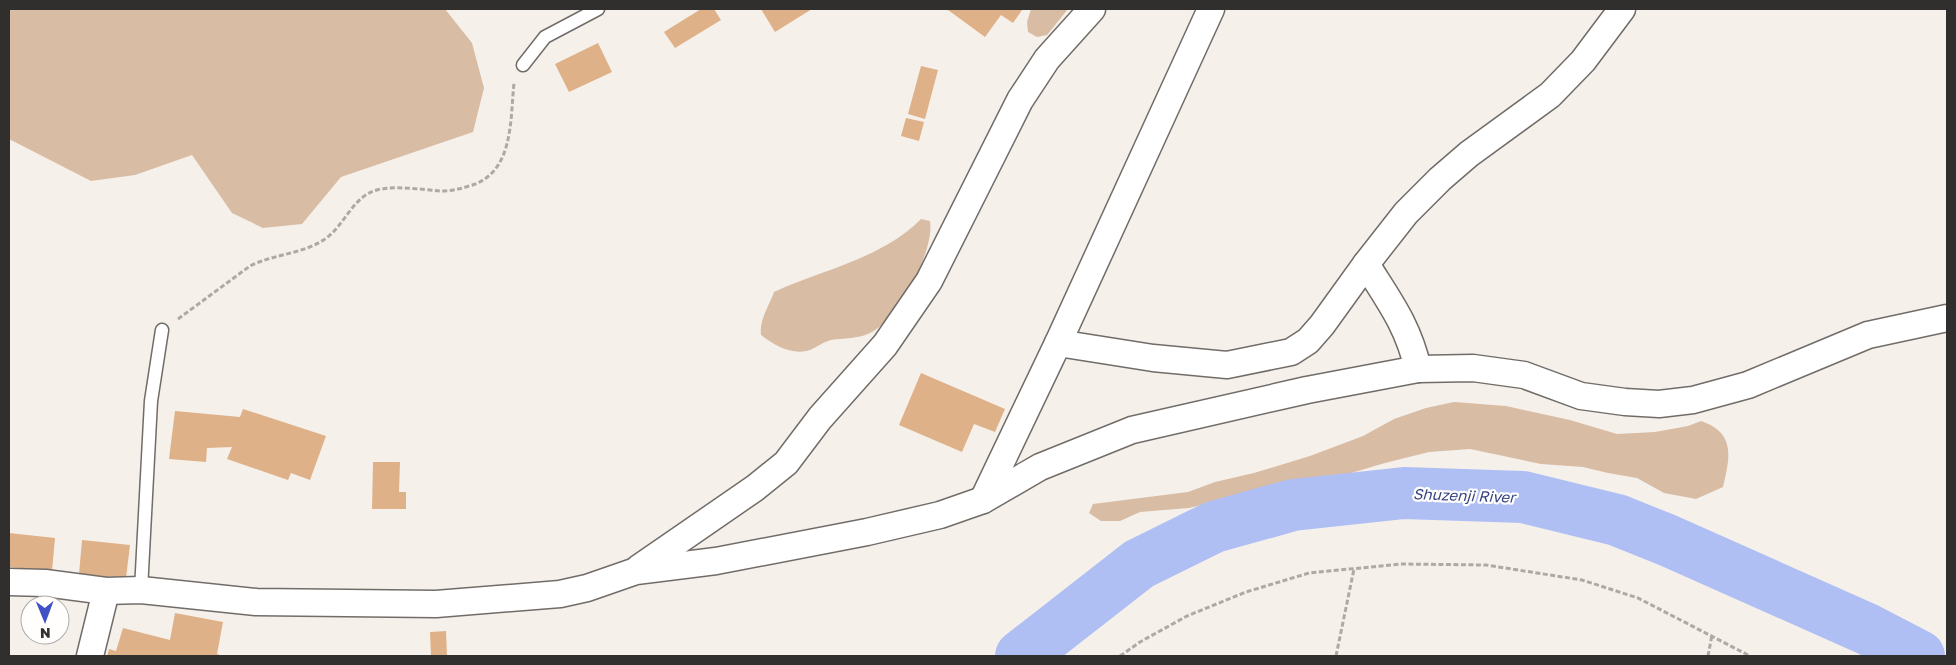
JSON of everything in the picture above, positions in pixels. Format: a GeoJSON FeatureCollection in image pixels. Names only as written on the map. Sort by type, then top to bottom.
{"type":"FeatureCollection","features":[{"type":"Feature","properties":{"kind":"street"},"geometry":{"type":"LineString","coordinates":[[636,570],[755,488],[786,463],[820,418],[885,346],[929,281],[1020,100],[1046,58],[1092,9]]}},
{"type":"Feature","properties":{"kind":"street"},"geometry":{"type":"LineString","coordinates":[[983,500],[1058,343],[1211,9]]}},
{"type":"Feature","properties":{"kind":"street"},"geometry":{"type":"LineString","coordinates":[[1058,343],[1153,358],[1227,365],[1291,352],[1308,341],[1322,325],[1406,213],[1440,179],[1469,154],[1550,95],[1583,61],[1622,9]]}},
{"type":"Feature","properties":{"kind":"street"},"geometry":{"type":"LineString","coordinates":[[1366,264],[1396,311],[1412,344],[1418,369]]}},
{"type":"Feature","properties":{"kind":"street"},"geometry":{"type":"LineString","coordinates":[[9,582],[45,583],[106,590],[142,590],[256,602],[436,604],[560,594],[587,588],[636,570],[716,561],[868,532],[940,515],[983,500],[1040,467],[1132,430],[1297,392],[1418,369],[1481,369],[1524,375],[1581,396],[1659,404],[1693,400],[1748,385],[1868,335],[1947,318]]}},
{"type":"Feature","properties":{"kind":"street"},"geometry":{"type":"LineString","coordinates":[[90,656],[106,590]]}},
{"type":"Feature","properties":{"kind":"lane"},"geometry":{"type":"LineString","coordinates":[[523,65],[545,38],[598,9]]}},
{"type":"Feature","properties":{"kind":"lane"},"geometry":{"type":"LineString","coordinates":[[142,590],[152,401],[162,330]]}},
{"type":"Feature","properties":{"kind":"path"},"geometry":{"type":"LineString","coordinates":[[162,330],[250,266],[261,261],[300,251],[326,238],[358,201],[368,194],[378,190],[390,189],[448,191],[485,180],[495,171],[503,159],[515,80],[523,65]]}},
{"type":"Feature","properties":{"kind":"path"},"geometry":{"type":"LineString","coordinates":[[1120,656],[1140,642],[1187,616],[1246,592],[1309,573],[1401,564],[1486,565],[1582,580],[1638,598],[1750,656]]}},
{"type":"Feature","properties":{"kind":"path"},"geometry":{"type":"LineString","coordinates":[[1336,656],[1354,569]]}},
{"type":"Feature","properties":{"kind":"path"},"geometry":{"type":"LineString","coordinates":[[1708,656],[1712,635]]}},
{"type":"Feature","properties":{"kind":"shaded area"},"geometry":{"type":"Polygon","coordinates":[[[9,9],[445,9],[472,43],[484,88],[473,132],[341,177],[302,224],[263,228],[232,213],[192,155],[135,175],[91,181],[9,139],[9,9]]]}},
{"type":"Feature","properties":{"kind":"shaded area"},"geometry":{"type":"Polygon","coordinates":[[[1031,9],[1068,9],[1047,35],[1037,37],[1028,32],[1027,22],[1031,9]]]}},
{"type":"Feature","properties":{"kind":"shaded area"},"geometry":{"type":"Polygon","coordinates":[[[921,219],[930,221],[930,234],[921,266],[893,313],[872,332],[857,337],[831,340],[810,350],[797,352],[790,351],[761,335],[763,318],[774,292],[870,254],[905,233],[921,219]]]}},
{"type":"Feature","properties":{"kind":"shaded area"},"geometry":{"type":"Polygon","coordinates":[[[1454,402],[1506,406],[1570,420],[1617,434],[1655,432],[1688,426],[1701,421],[1720,432],[1728,447],[1723,487],[1696,499],[1664,493],[1637,478],[1583,467],[1541,464],[1470,449],[1429,452],[1324,481],[1285,485],[1189,508],[1140,512],[1120,521],[1101,521],[1089,513],[1093,504],[1188,492],[1215,482],[1254,473],[1310,456],[1363,436],[1394,419],[1426,408],[1454,402]]]}},
{"type":"Feature","properties":{"kind":"building"},"geometry":{"type":"Polygon","coordinates":[[[701,9],[714,9],[721,20],[675,48],[664,32],[701,9]]]}},
{"type":"Feature","properties":{"kind":"building"},"geometry":{"type":"Polygon","coordinates":[[[761,9],[812,9],[775,32],[761,9]]]}},
{"type":"Feature","properties":{"kind":"building"},"geometry":{"type":"Polygon","coordinates":[[[948,9],[1022,10],[1013,23],[1001,15],[985,37],[948,9]]]}},
{"type":"Feature","properties":{"kind":"building"},"geometry":{"type":"Polygon","coordinates":[[[598,43],[612,72],[569,92],[555,64],[598,43]]]}},
{"type":"Feature","properties":{"kind":"building"},"geometry":{"type":"Polygon","coordinates":[[[921,66],[938,70],[925,119],[908,114],[921,66]]]}},
{"type":"Feature","properties":{"kind":"building"},"geometry":{"type":"Polygon","coordinates":[[[906,118],[924,122],[919,141],[901,136],[906,118]]]}},
{"type":"Feature","properties":{"kind":"building"},"geometry":{"type":"Polygon","coordinates":[[[921,373],[1005,409],[995,432],[974,424],[962,452],[899,425],[921,373]]]}},
{"type":"Feature","properties":{"kind":"building"},"geometry":{"type":"Polygon","coordinates":[[[243,409],[326,436],[310,480],[291,473],[288,480],[227,459],[232,447],[207,448],[206,462],[169,459],[175,411],[240,417],[243,409]]]}},
{"type":"Feature","properties":{"kind":"building"},"geometry":{"type":"Polygon","coordinates":[[[373,462],[400,462],[399,492],[406,492],[406,509],[372,509],[373,462]]]}},
{"type":"Feature","properties":{"kind":"building"},"geometry":{"type":"Polygon","coordinates":[[[9,533],[55,538],[52,571],[9,567],[9,533]]]}},
{"type":"Feature","properties":{"kind":"building"},"geometry":{"type":"Polygon","coordinates":[[[82,540],[130,545],[126,578],[79,574],[82,540]]]}},
{"type":"Feature","properties":{"kind":"building"},"geometry":{"type":"Polygon","coordinates":[[[175,613],[223,622],[217,654],[223,656],[107,656],[109,649],[116,651],[123,628],[170,640],[175,613]]]}},
{"type":"Feature","properties":{"kind":"building"},"geometry":{"type":"Polygon","coordinates":[[[446,631],[447,656],[431,656],[430,632],[446,631]]]}},
{"type":"Feature","properties":{"kind":"waterway","name":"Shuzenji River"},"geometry":{"type":"LineString","coordinates":[[1021,656],[1139,564],[1214,527],[1293,505],[1404,493],[1523,497],[1617,520],[1667,540],[1867,629],[1919,656]]}}]}
